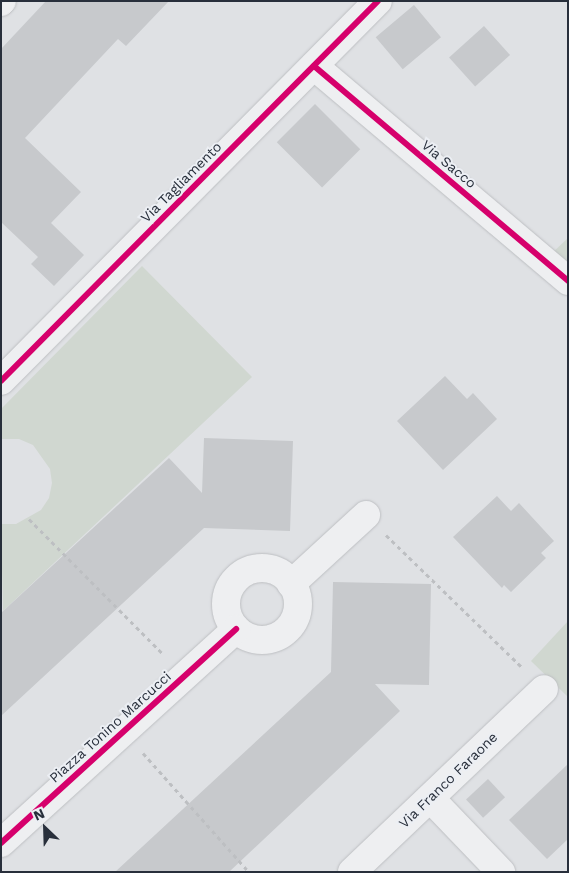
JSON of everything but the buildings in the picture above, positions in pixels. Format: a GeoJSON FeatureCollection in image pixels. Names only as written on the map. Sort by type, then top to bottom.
{"type":"FeatureCollection","features":[{"type":"Feature","properties":{"kind":"street","name":"Via Tagliamento"},"geometry":{"type":"LineString","coordinates":[[1,381],[378,1]]}},
{"type":"Feature","properties":{"kind":"street","name":"Via Sacco"},"geometry":{"type":"LineString","coordinates":[[314,66],[568,281]]}},
{"type":"Feature","properties":{"kind":"street"},"geometry":{"type":"LineString","coordinates":[[291,584],[366,515]]}},
{"type":"Feature","properties":{"kind":"street"},"geometry":{"type":"LineString","coordinates":[[249,570],[273,570],[291,584],[297,595],[295,618],[279,635],[256,640],[236,629],[226,608],[231,585],[239,577],[249,570]]}},
{"type":"Feature","properties":{"kind":"street","name":"Piazza Tonino Marcucci"},"geometry":{"type":"LineString","coordinates":[[1,843],[236,629]]}},
{"type":"Feature","properties":{"kind":"street","name":"Via Franco Faraone"},"geometry":{"type":"LineString","coordinates":[[352,872],[544,689]]}},
{"type":"Feature","properties":{"kind":"street"},"geometry":{"type":"LineString","coordinates":[[430,798],[501,872]]}},
{"type":"Feature","properties":{"kind":"path"},"geometry":{"type":"LineString","coordinates":[[366,515],[544,689]]}},
{"type":"Feature","properties":{"kind":"path"},"geometry":{"type":"LineString","coordinates":[[29,519],[185,676]]}},
{"type":"Feature","properties":{"kind":"path"},"geometry":{"type":"LineString","coordinates":[[124,732],[248,872]]}},
{"type":"Feature","properties":{"kind":"shaded area"},"geometry":{"type":"Polygon","coordinates":[[[568,238],[568,268],[551,254],[568,238]]]}},
{"type":"Feature","properties":{"kind":"shaded area"},"geometry":{"type":"Polygon","coordinates":[[[142,266],[252,377],[3,611],[1,524],[16,524],[41,510],[49,498],[52,483],[50,469],[33,445],[19,439],[1,439],[1,409],[142,266]]]}},
{"type":"Feature","properties":{"kind":"shaded area"},"geometry":{"type":"Polygon","coordinates":[[[568,621],[568,697],[531,661],[568,621]]]}},
{"type":"Feature","properties":{"kind":"cycle path"},"geometry":{"type":"LineString","coordinates":[[1,381],[378,1]]}},
{"type":"Feature","properties":{"kind":"cycle path"},"geometry":{"type":"LineString","coordinates":[[314,66],[568,281]]}},
{"type":"Feature","properties":{"kind":"cycle path"},"geometry":{"type":"LineString","coordinates":[[1,843],[236,629]]}}]}
